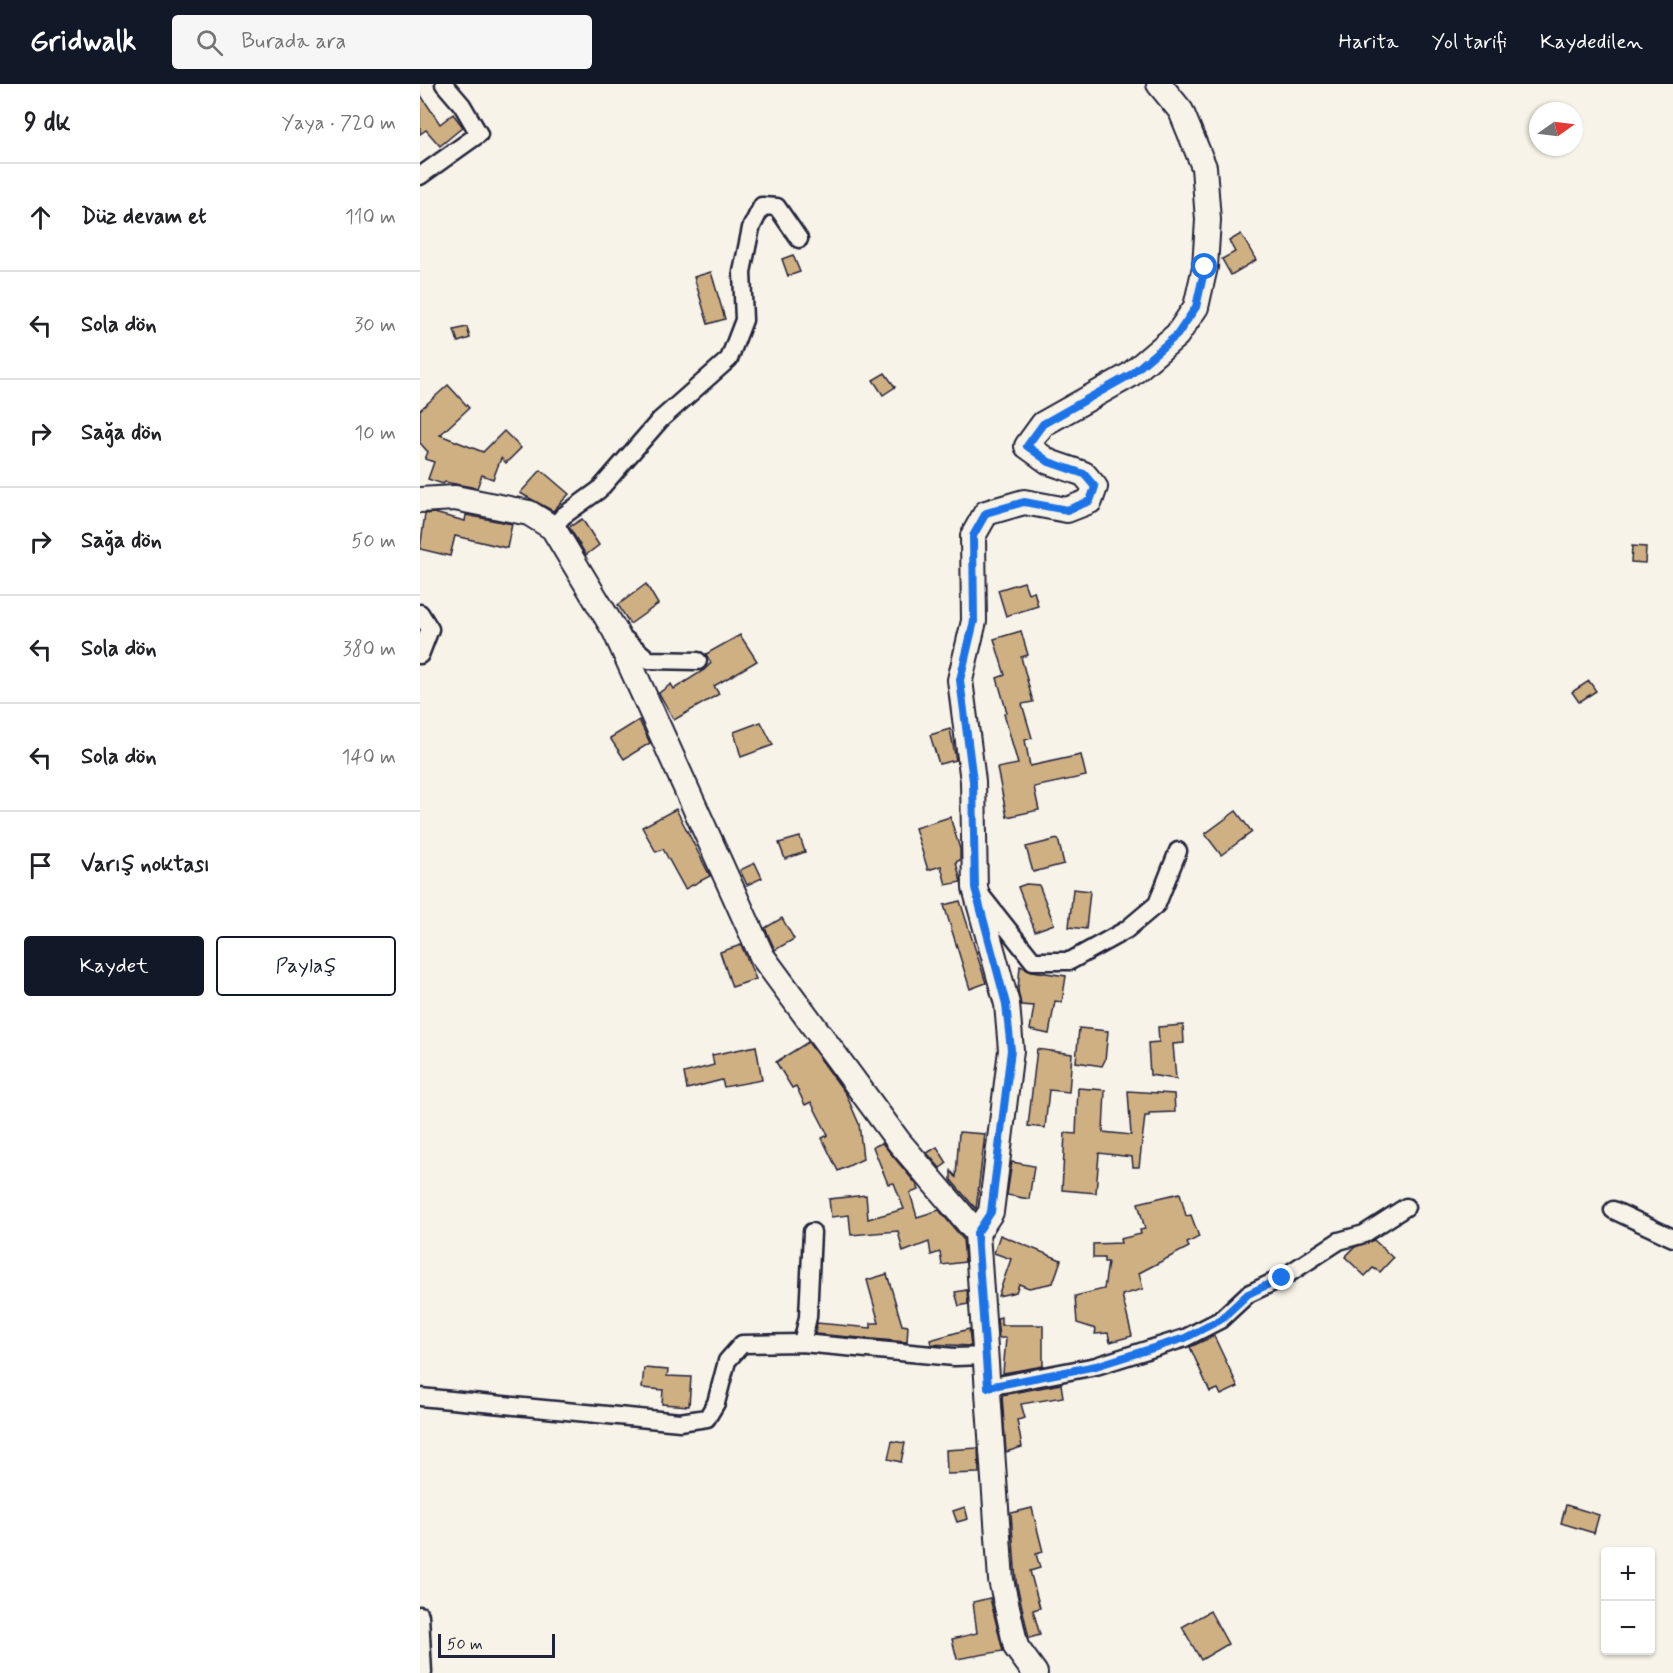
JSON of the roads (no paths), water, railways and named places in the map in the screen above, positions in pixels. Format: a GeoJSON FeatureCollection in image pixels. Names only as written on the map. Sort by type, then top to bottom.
{"type":"FeatureCollection","features":[{"type":"Feature","properties":{"kind":"street"},"geometry":{"type":"LineString","coordinates":[[420,176],[479,134],[462,105],[444,84]]}},
{"type":"Feature","properties":{"kind":"street"},"geometry":{"type":"LineString","coordinates":[[977,1233],[991,1212],[1011,1050],[1006,1004],[975,888],[973,781],[960,680],[974,621],[973,536],[986,513],[1024,502],[1067,510],[1090,501],[1095,487],[1084,474],[1049,462],[1027,446],[1043,424],[1130,375],[1177,335],[1196,307],[1205,267],[1208,220],[1204,167],[1181,111],[1159,84]]}},
{"type":"Feature","properties":{"kind":"street"},"geometry":{"type":"LineString","coordinates":[[553,528],[563,516],[599,489],[660,420],[729,358],[744,320],[742,272],[751,228],[762,206],[777,207],[799,238]]}},
{"type":"Feature","properties":{"kind":"street"},"geometry":{"type":"LineString","coordinates":[[420,500],[455,498],[529,513],[553,528],[615,631],[762,956],[899,1142],[977,1233],[1001,1580],[1016,1647],[1035,1673]]}},
{"type":"Feature","properties":{"kind":"street"},"geometry":{"type":"LineString","coordinates":[[420,613],[430,629],[420,655]]}},
{"type":"Feature","properties":{"kind":"street"},"geometry":{"type":"LineString","coordinates":[[615,631],[650,660],[698,661]]}},
{"type":"Feature","properties":{"kind":"street"},"geometry":{"type":"LineString","coordinates":[[975,888],[1033,961],[1070,961],[1126,930],[1157,904],[1178,851]]}},
{"type":"Feature","properties":{"kind":"street"},"geometry":{"type":"LineString","coordinates":[[988,1387],[1096,1366],[1185,1338],[1220,1320],[1248,1294],[1282,1278],[1339,1241],[1364,1234],[1406,1207]]}},
{"type":"Feature","properties":{"kind":"street"},"geometry":{"type":"LineString","coordinates":[[1613,1209],[1673,1238]]}},
{"type":"Feature","properties":{"kind":"street"},"geometry":{"type":"LineString","coordinates":[[802,1343],[808,1317],[812,1232]]}},
{"type":"Feature","properties":{"kind":"street"},"geometry":{"type":"LineString","coordinates":[[420,1397],[680,1422],[707,1418],[716,1403],[727,1361],[742,1344],[802,1343],[954,1357],[987,1356]]}},
{"type":"Feature","properties":{"kind":"street"},"geometry":{"type":"LineString","coordinates":[[420,1615],[423,1673]]}}]}
